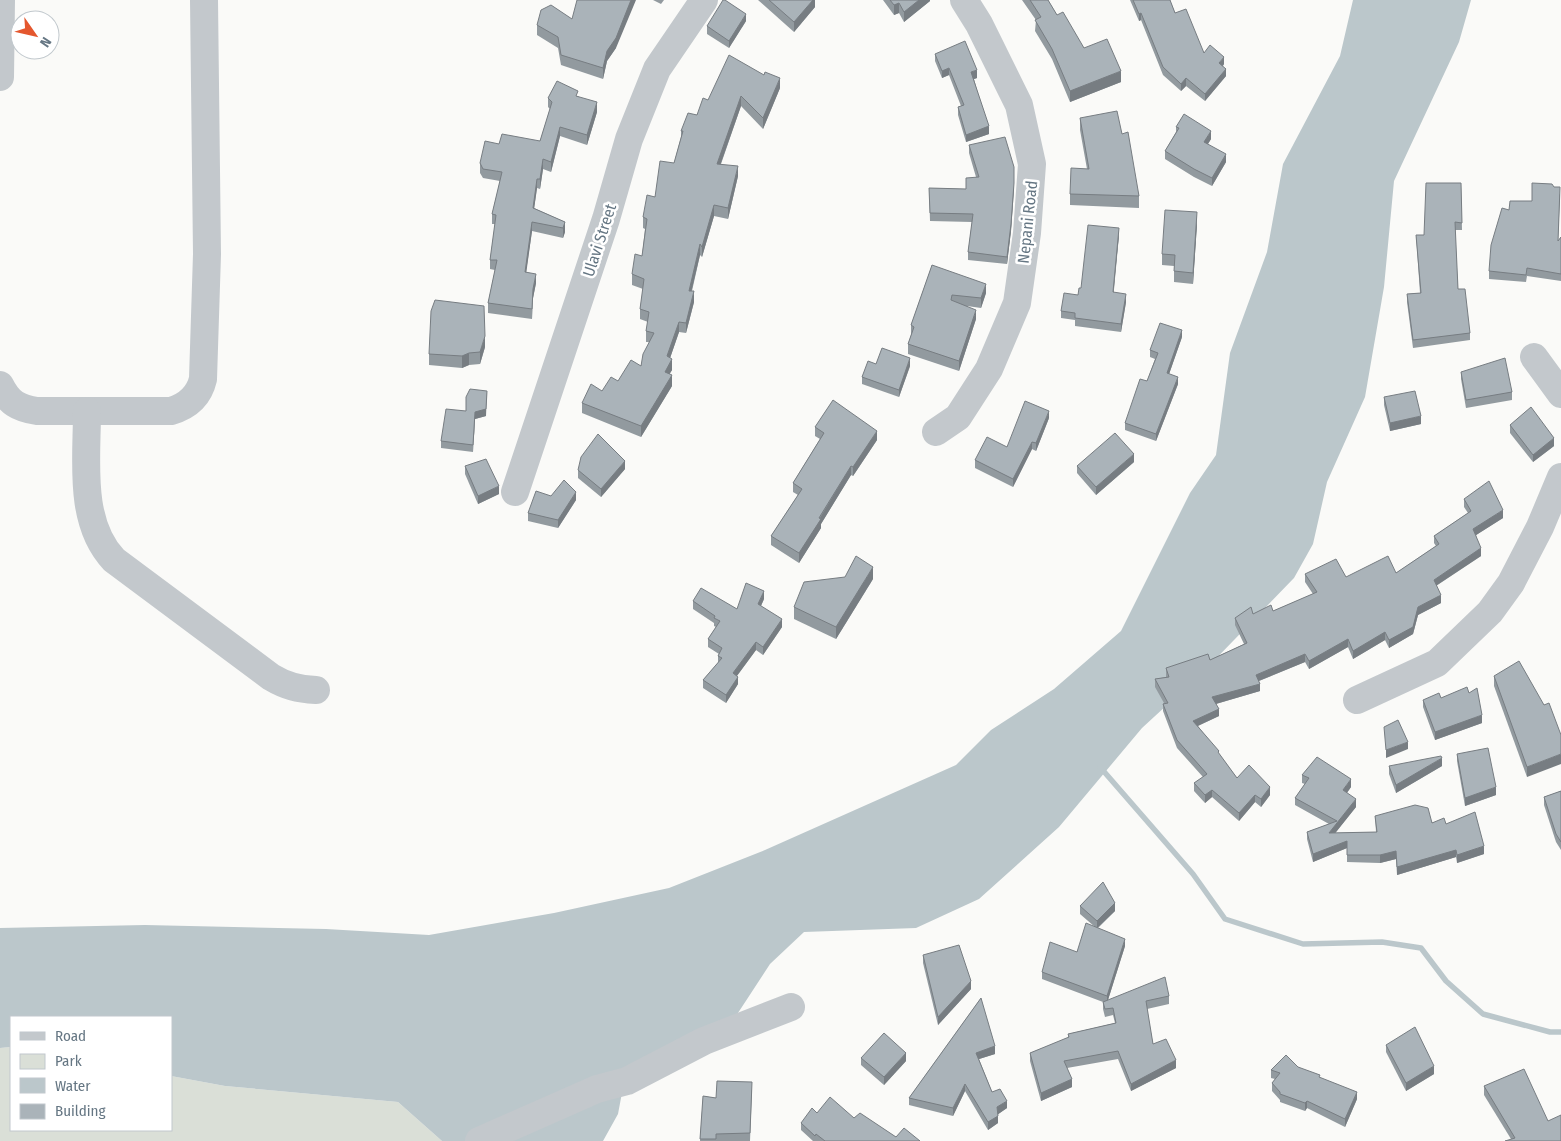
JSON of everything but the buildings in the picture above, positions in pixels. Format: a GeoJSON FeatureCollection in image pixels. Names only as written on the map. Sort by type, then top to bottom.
{"type":"FeatureCollection","features":[{"type":"Feature","properties":{"kind":"street"},"geometry":{"type":"LineString","coordinates":[[0,77],[1,0]]}},
{"type":"Feature","properties":{"kind":"street"},"geometry":{"type":"LineString","coordinates":[[0,385],[10,400],[23,409],[37,411],[172,411],[179,409],[192,400],[201,387],[203,379],[207,254],[204,0]]}},
{"type":"Feature","properties":{"kind":"street","name":"Ulavi Street"},"geometry":{"type":"LineString","coordinates":[[515,492],[606,218],[629,139],[657,69],[704,0]]}},
{"type":"Feature","properties":{"kind":"street","name":"Nepani Road"},"geometry":{"type":"LineString","coordinates":[[936,432],[958,417],[984,377],[1017,303],[1027,233],[1032,164],[1019,105],[979,24],[964,0]]}},
{"type":"Feature","properties":{"kind":"street"},"geometry":{"type":"LineString","coordinates":[[1534,357],[1561,394]]}},
{"type":"Feature","properties":{"kind":"street"},"geometry":{"type":"LineString","coordinates":[[87,411],[88,505],[94,528],[107,552],[121,565],[270,677],[297,689],[316,690]]}},
{"type":"Feature","properties":{"kind":"street"},"geometry":{"type":"LineString","coordinates":[[1357,700],[1437,663],[1490,612],[1511,582],[1540,527],[1561,477]]}},
{"type":"Feature","properties":{"kind":"street"},"geometry":{"type":"LineString","coordinates":[[479,1141],[597,1089],[627,1081],[704,1041],[791,1007]]}},
{"type":"Feature","properties":{"kind":"green space"},"geometry":{"type":"Polygon","coordinates":[[[10,1047],[10,1131],[172,1131],[172,1076],[225,1086],[398,1102],[442,1141],[0,1141],[0,1048],[10,1047]]]}},
{"type":"Feature","properties":{"kind":"water"},"geometry":{"type":"Polygon","coordinates":[[[1353,0],[1471,0],[1459,42],[1394,181],[1384,287],[1365,397],[1327,482],[1313,544],[1294,578],[1204,671],[1142,728],[1059,827],[979,899],[916,928],[804,932],[770,964],[736,1016],[624,1082],[618,1114],[603,1141],[442,1141],[398,1102],[225,1086],[172,1076],[172,1016],[10,1016],[10,1047],[0,1048],[0,928],[145,925],[326,929],[429,935],[554,913],[669,888],[765,850],[956,765],[991,730],[1054,689],[1121,631],[1190,493],[1216,455],[1230,353],[1267,252],[1283,164],[1340,56],[1353,0]]]}},
{"type":"Feature","properties":{"kind":"waterway"},"geometry":{"type":"LineString","coordinates":[[1100,767],[1193,874],[1225,919],[1303,944],[1382,942],[1421,948],[1446,981],[1483,1014],[1550,1032],[1561,1032]]}}]}
